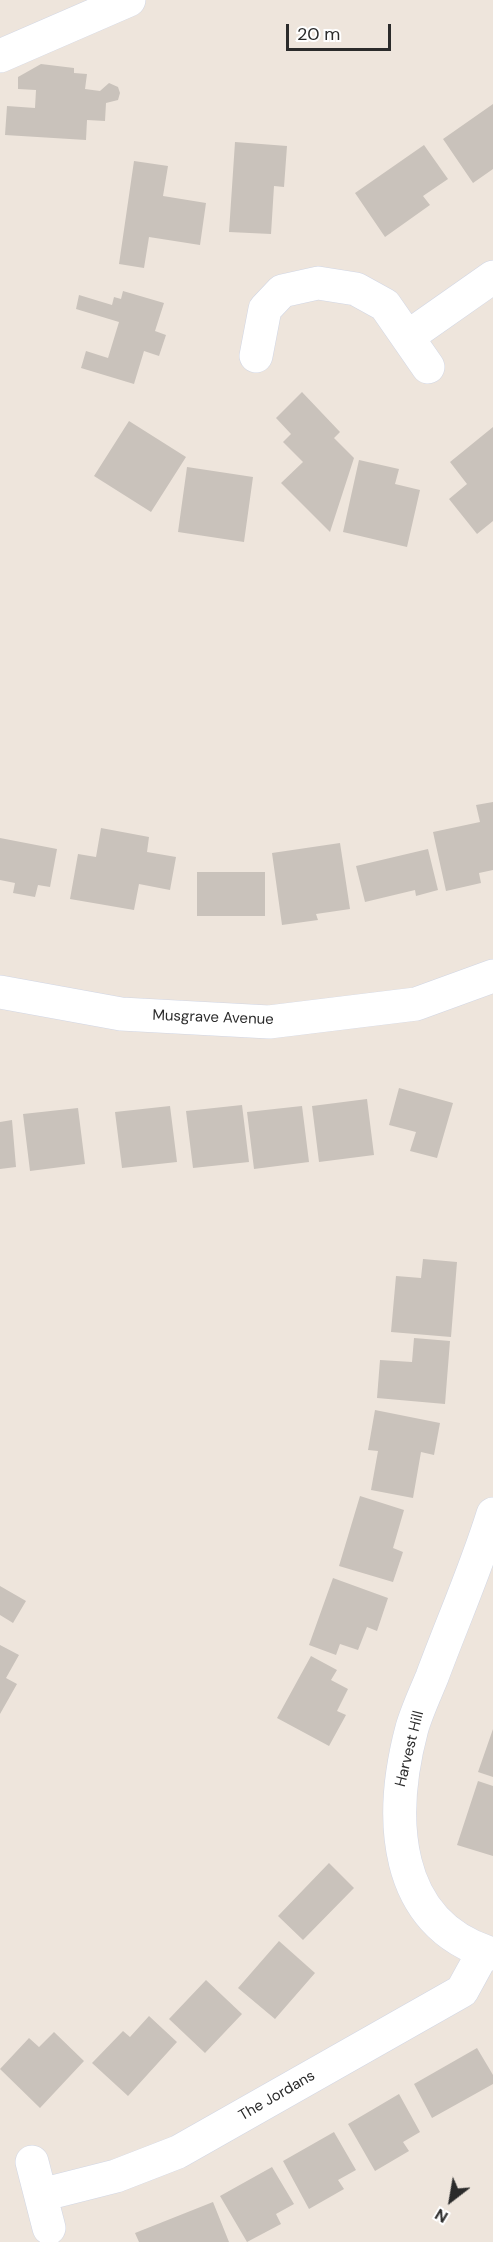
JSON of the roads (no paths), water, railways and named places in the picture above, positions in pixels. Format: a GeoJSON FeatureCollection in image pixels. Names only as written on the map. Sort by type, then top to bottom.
{"type":"FeatureCollection","features":[{"type":"Feature","properties":{"kind":"street"},"geometry":{"type":"LineString","coordinates":[[0,56],[129,0]]}},
{"type":"Feature","properties":{"kind":"street"},"geometry":{"type":"LineString","coordinates":[[409,336],[493,277]]}},
{"type":"Feature","properties":{"kind":"street"},"geometry":{"type":"LineString","coordinates":[[256,356],[265,309],[282,291],[318,283],[356,289],[385,305],[409,336],[428,367]]}},
{"type":"Feature","properties":{"kind":"street","name":"Musgrave Avenue"},"geometry":{"type":"LineString","coordinates":[[0,993],[121,1014],[269,1022],[416,1004],[493,976]]}},
{"type":"Feature","properties":{"kind":"street","name":"Harvest Hill"},"geometry":{"type":"LineString","coordinates":[[489,1953],[460,1939],[436,1921],[415,1894],[401,1851],[399,1795],[412,1727],[493,1514]]}},
{"type":"Feature","properties":{"kind":"street","name":"The Jordans"},"geometry":{"type":"LineString","coordinates":[[41,2195],[116,2176],[178,2152],[462,1991],[489,1953]]}},
{"type":"Feature","properties":{"kind":"street"},"geometry":{"type":"LineString","coordinates":[[32,2162],[49,2228]]}}]}
